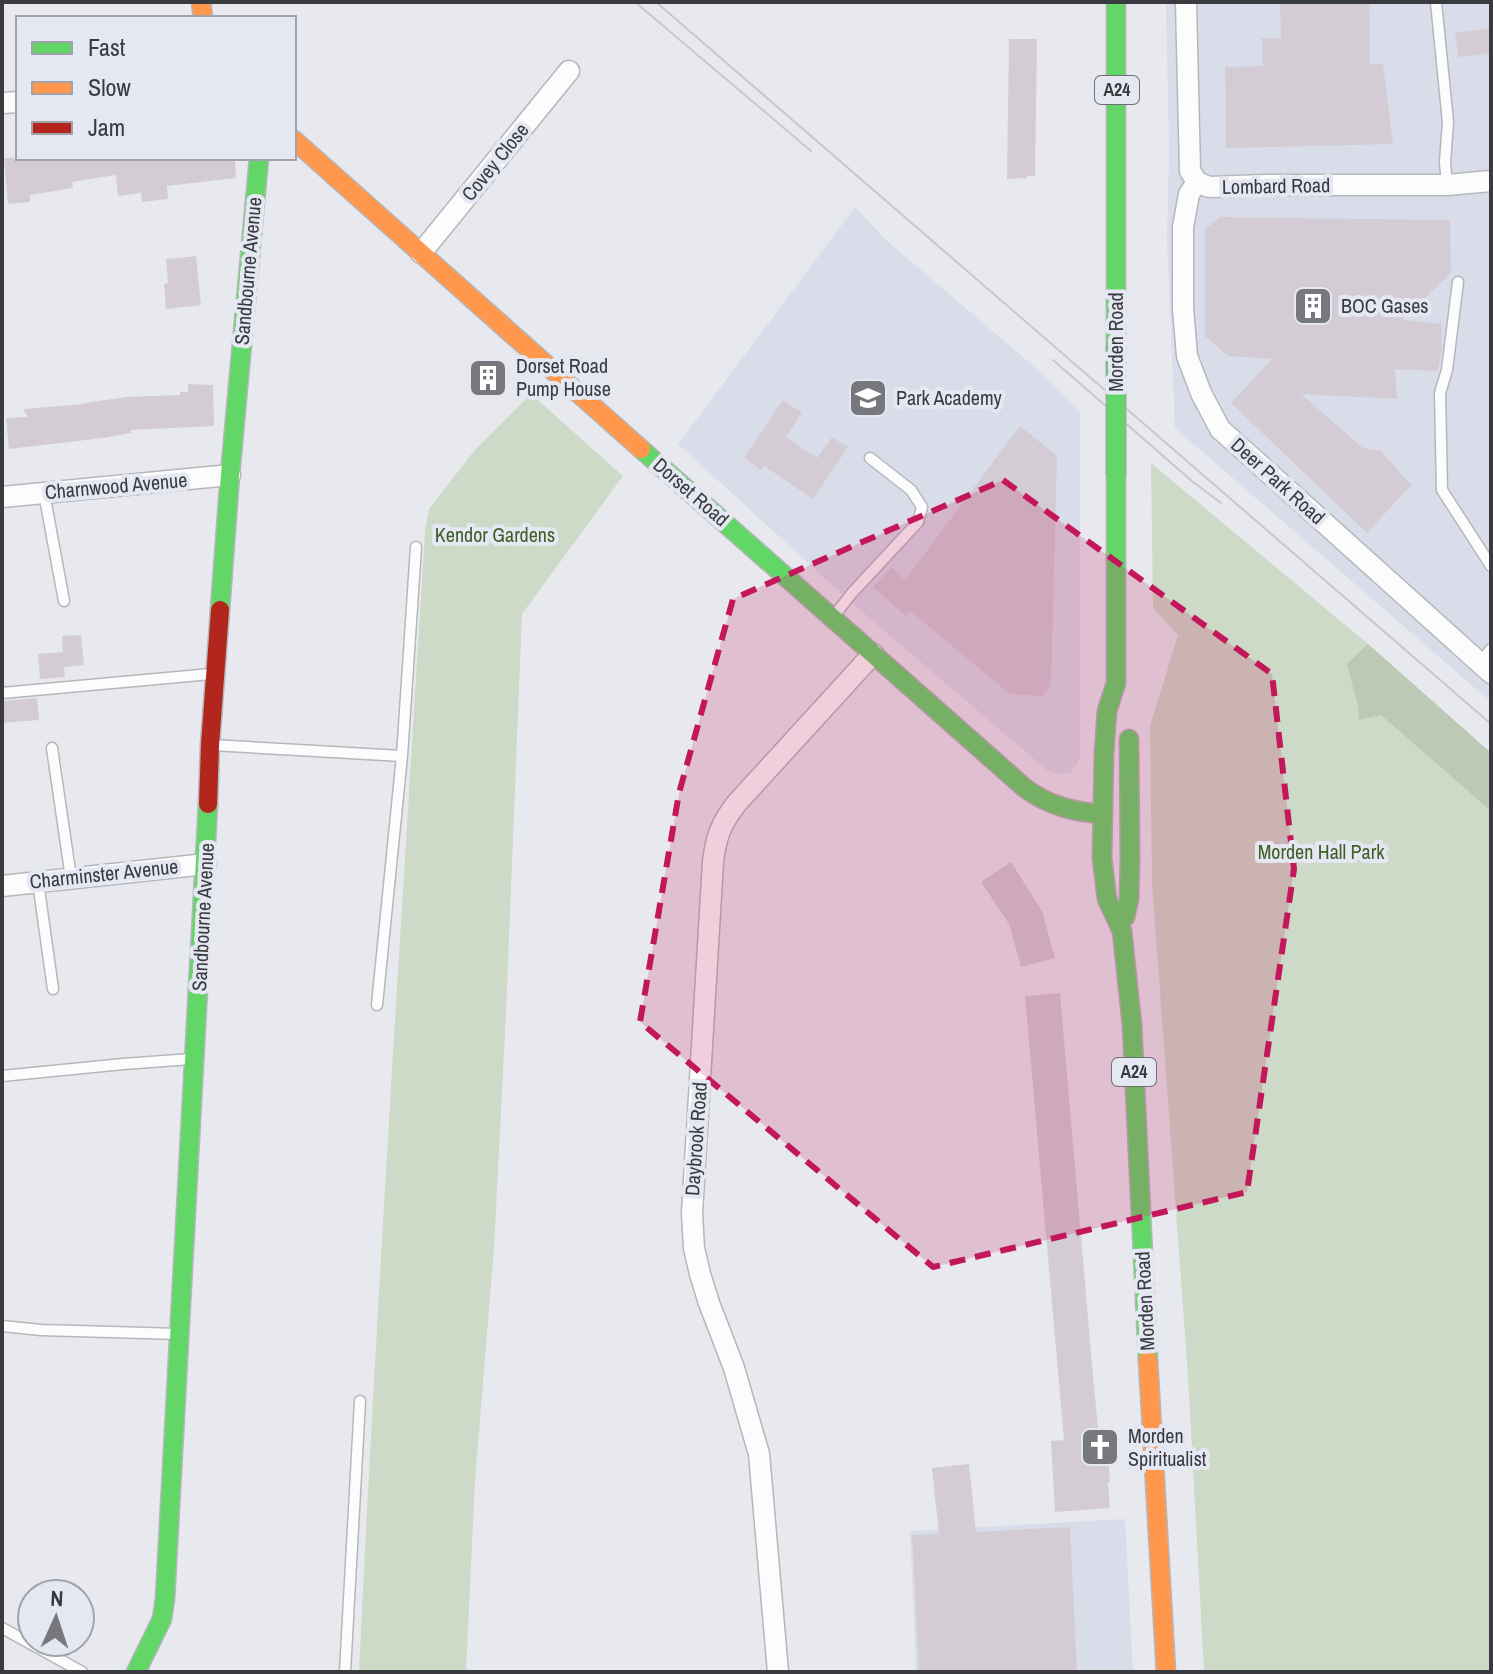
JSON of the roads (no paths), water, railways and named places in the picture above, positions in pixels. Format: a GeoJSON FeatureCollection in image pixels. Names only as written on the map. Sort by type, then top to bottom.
{"type":"FeatureCollection","features":[{"type":"Feature","properties":{"kind":"main road","name":"Morden Road"},"geometry":{"type":"LineString","coordinates":[[1116,2],[1116,683],[1107,711],[1102,858],[1107,899],[1122,931]]}},
{"type":"Feature","properties":{"kind":"main road","name":"Dorset Road"},"geometry":{"type":"LineString","coordinates":[[296,142],[1001,768],[1040,800],[1055,807],[1103,814]]}},
{"type":"Feature","properties":{"kind":"main road","name":"Sandbourne Avenue"},"geometry":{"type":"LineString","coordinates":[[136,1672],[162,1619],[165,1599],[210,745],[230,475],[259,160]]}},
{"type":"Feature","properties":{"kind":"main road","name":"Morden Road"},"geometry":{"type":"LineString","coordinates":[[1116,683],[1125,703]]}},
{"type":"Feature","properties":{"kind":"main road","name":"Morden Road"},"geometry":{"type":"LineString","coordinates":[[1129,725],[1130,873],[1129,899],[1122,931],[1132,1025],[1140,1229],[1166,1672]]}},
{"type":"Feature","properties":{"kind":"street","name":"Lombard Road"},"geometry":{"type":"LineString","coordinates":[[1186,2],[1190,171],[1197,182],[1209,187],[1447,185],[1491,181]]}},
{"type":"Feature","properties":{"kind":"street","name":"Covey Close"},"geometry":{"type":"LineString","coordinates":[[421,253],[569,71]]}},
{"type":"Feature","properties":{"kind":"street","name":"Deer Park Road"},"geometry":{"type":"LineString","coordinates":[[1197,182],[1189,194],[1183,227],[1183,308],[1187,356],[1201,393],[1220,429],[1487,662]]}},
{"type":"Feature","properties":{"kind":"street","name":"Charnwood Avenue"},"geometry":{"type":"LineString","coordinates":[[2,497],[230,475]]}},
{"type":"Feature","properties":{"kind":"street","name":"Daybrook Road"},"geometry":{"type":"LineString","coordinates":[[778,1672],[759,1454],[694,1248],[692,1213],[713,862],[723,821],[736,804],[873,654]]}},
{"type":"Feature","properties":{"kind":"street","name":"Charminster Avenue"},"geometry":{"type":"LineString","coordinates":[[2,886],[206,864]]}},
{"type":"Feature","properties":{"kind":"lane"},"geometry":{"type":"LineString","coordinates":[[1436,2],[1448,122],[1447,185]]}},
{"type":"Feature","properties":{"kind":"lane"},"geometry":{"type":"LineString","coordinates":[[1458,282],[1447,370],[1440,393],[1442,490],[1491,566]]}},
{"type":"Feature","properties":{"kind":"lane"},"geometry":{"type":"LineString","coordinates":[[833,618],[918,522],[922,507],[911,490],[870,458]]}},
{"type":"Feature","properties":{"kind":"lane"},"geometry":{"type":"LineString","coordinates":[[44,492],[64,601]]}},
{"type":"Feature","properties":{"kind":"lane"},"geometry":{"type":"LineString","coordinates":[[377,1005],[402,756],[416,547]]}},
{"type":"Feature","properties":{"kind":"lane"},"geometry":{"type":"LineString","coordinates":[[2,693],[215,673]]}},
{"type":"Feature","properties":{"kind":"lane"},"geometry":{"type":"LineString","coordinates":[[210,745],[402,756]]}},
{"type":"Feature","properties":{"kind":"lane"},"geometry":{"type":"LineString","coordinates":[[52,748],[71,878]]}},
{"type":"Feature","properties":{"kind":"lane"},"geometry":{"type":"LineString","coordinates":[[38,882],[53,989]]}},
{"type":"Feature","properties":{"kind":"lane"},"geometry":{"type":"LineString","coordinates":[[2,1076],[195,1059]]}},
{"type":"Feature","properties":{"kind":"lane"},"geometry":{"type":"LineString","coordinates":[[2,1326],[179,1334]]}},
{"type":"Feature","properties":{"kind":"lane"},"geometry":{"type":"LineString","coordinates":[[345,1672],[360,1401]]}},
{"type":"Feature","properties":{"kind":"lane"},"geometry":{"type":"LineString","coordinates":[[2,1628],[82,1672]]}},
{"type":"Feature","properties":{"kind":"tram line"},"geometry":{"type":"LineString","coordinates":[[635,2],[811,151]]}},
{"type":"Feature","properties":{"kind":"tram line"},"geometry":{"type":"LineString","coordinates":[[656,2],[1491,724]]}},
{"type":"Feature","properties":{"kind":"tram line"},"geometry":{"type":"LineString","coordinates":[[1053,360],[1221,503]]}},
{"type":"Feature","properties":{"kind":"place","name":"BOC Gases"},"geometry":{"type":"Point","coordinates":[1313,306]}},
{"type":"Feature","properties":{"kind":"place","name":"Dorset Road Pump House"},"geometry":{"type":"Point","coordinates":[488,378]}},
{"type":"Feature","properties":{"kind":"place","name":"Park Academy"},"geometry":{"type":"Point","coordinates":[868,398]}},
{"type":"Feature","properties":{"kind":"place","name":"Morden Spiritualist"},"geometry":{"type":"Point","coordinates":[1100,1447]}},
{"type":"Feature","properties":{"kind":"park label","name":"Kendor Gardens"},"geometry":{"type":"Point","coordinates":[495,535]}},
{"type":"Feature","properties":{"kind":"park label","name":"Morden Hall Park"},"geometry":{"type":"Point","coordinates":[1321,852]}}]}
